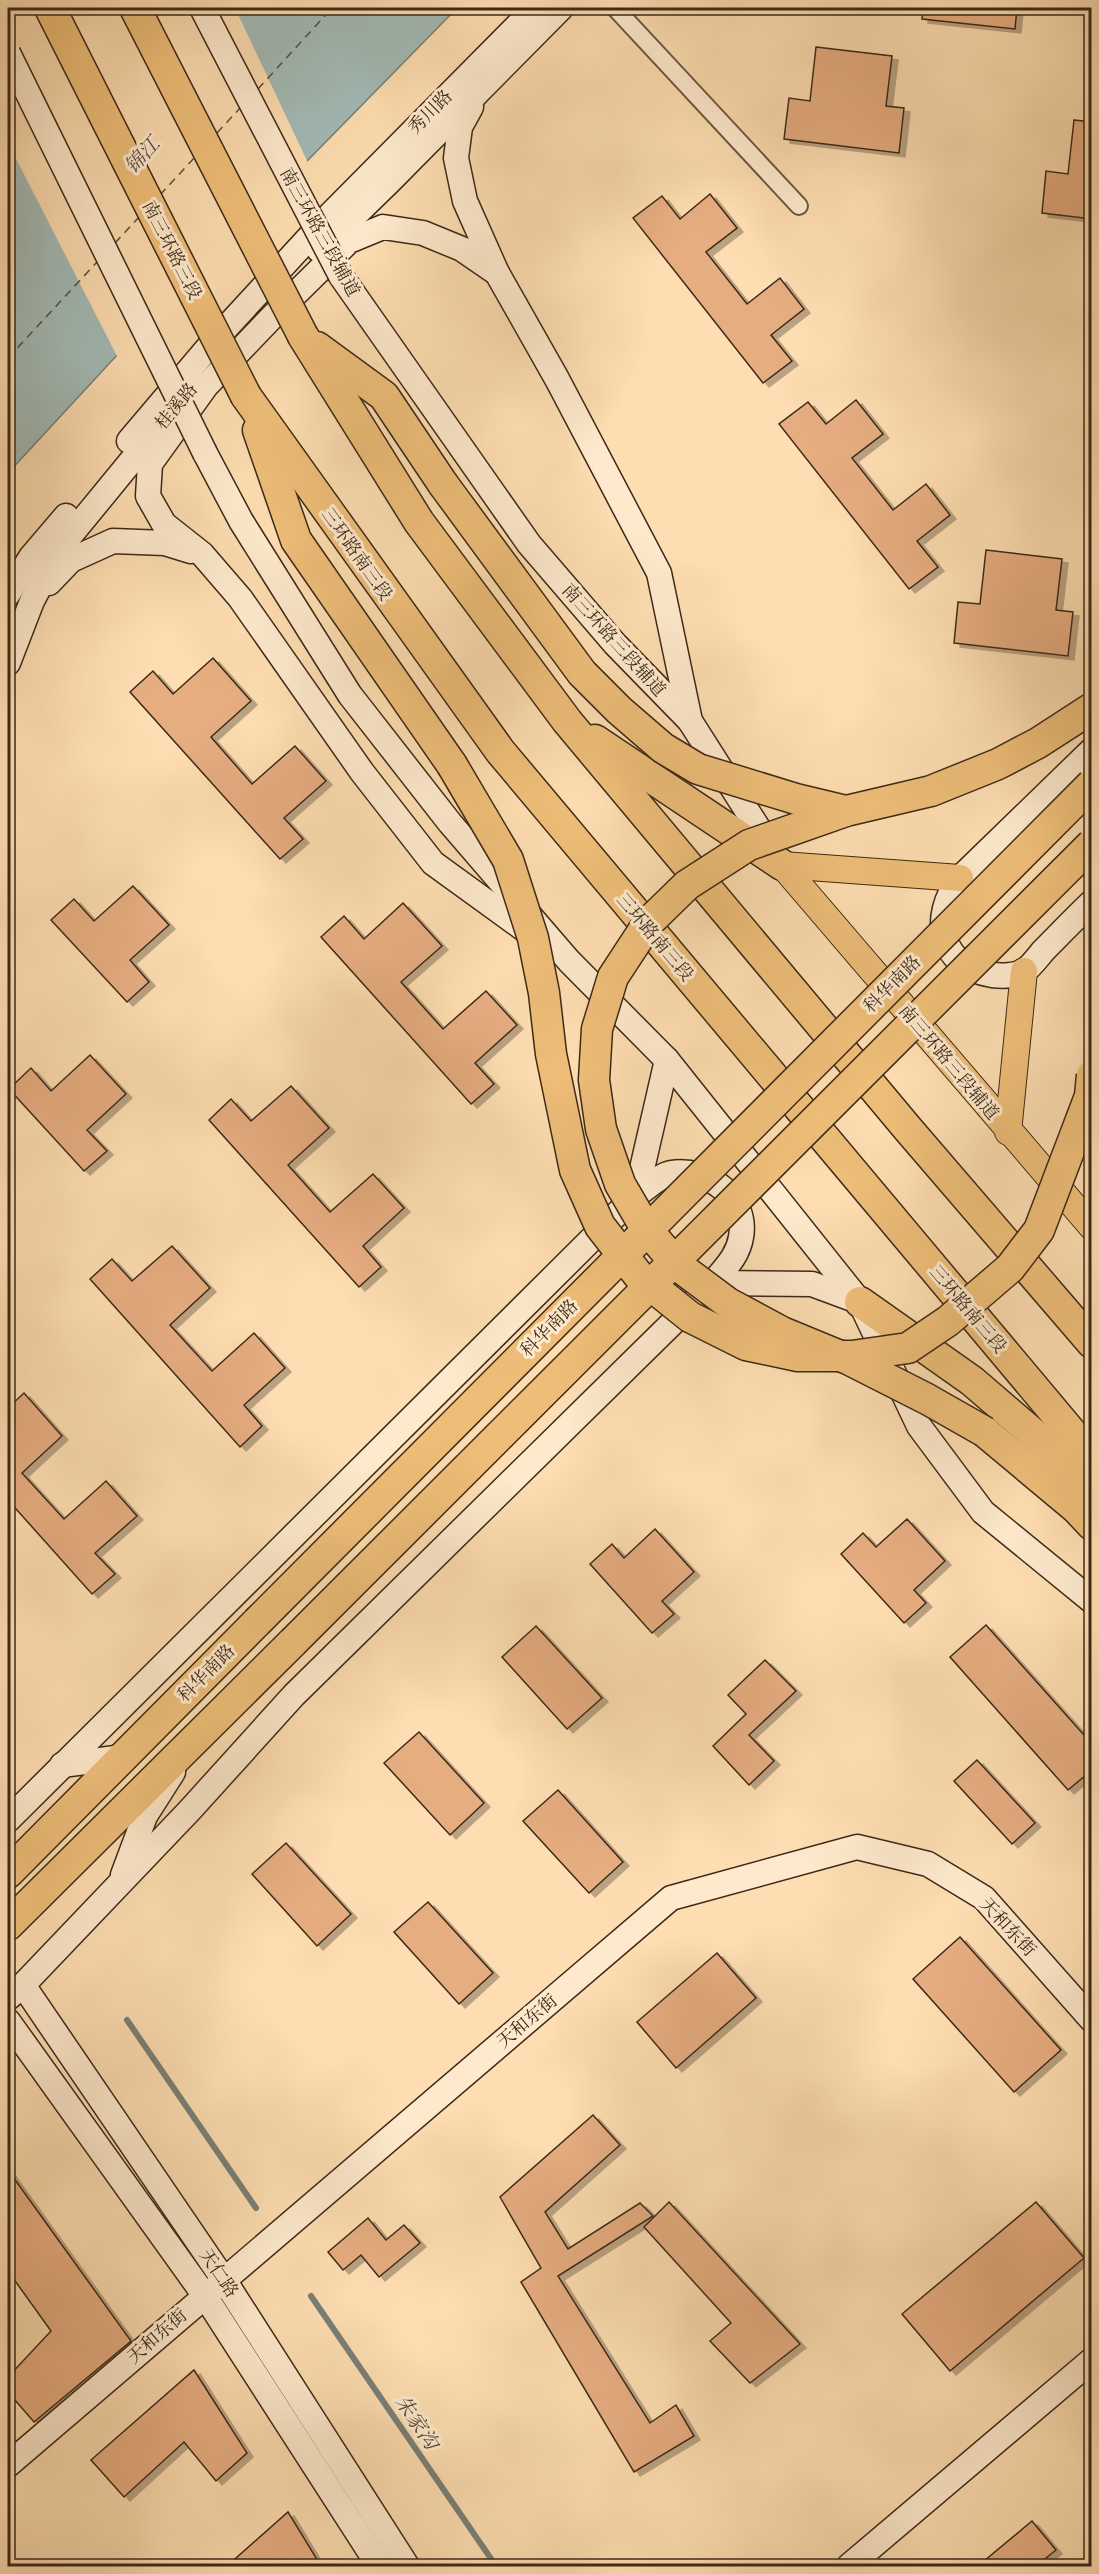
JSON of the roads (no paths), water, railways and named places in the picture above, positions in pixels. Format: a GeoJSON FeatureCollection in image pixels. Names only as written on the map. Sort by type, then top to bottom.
{"type":"FeatureCollection","features":[{"type":"Feature","properties":{"kind":"highway","name":"南三环路三段"},"geometry":{"type":"LineString","coordinates":[[50,8],[246,396]]}},
{"type":"Feature","properties":{"kind":"highway"},"geometry":{"type":"LineString","coordinates":[[135,8],[303,336],[419,522],[567,721],[908,1129],[1092,1343]]}},
{"type":"Feature","properties":{"kind":"highway"},"geometry":{"type":"LineString","coordinates":[[303,336],[384,396],[444,484],[582,673],[619,710],[663,748],[698,769],[796,799],[846,811]]}},
{"type":"Feature","properties":{"kind":"highway"},"geometry":{"type":"LineString","coordinates":[[246,396],[296,540],[452,765],[508,860],[533,938],[544,993],[551,1054],[574,1170],[600,1226],[639,1276],[690,1317],[746,1345],[798,1356],[852,1356],[908,1348],[948,1321],[1010,1268],[1039,1230],[1091,1094]]}},
{"type":"Feature","properties":{"kind":"highway","name":"三环路南三段"},"geometry":{"type":"LineString","coordinates":[[246,396],[500,751],[1092,1457]]}},
{"type":"Feature","properties":{"kind":"highway"},"geometry":{"type":"LineString","coordinates":[[1092,708],[1038,744],[998,764],[931,791],[846,811],[749,845],[687,885],[649,922],[613,977],[597,1029],[594,1080],[601,1129],[620,1184],[645,1227],[677,1265],[728,1303],[782,1332],[850,1360],[927,1399],[985,1432],[1076,1508],[1092,1525]]}},
{"type":"Feature","properties":{"kind":"highway"},"geometry":{"type":"LineString","coordinates":[[567,721],[782,866]]}},
{"type":"Feature","properties":{"kind":"highway","name":"科华南路"},"geometry":{"type":"LineString","coordinates":[[8,1873],[1092,784]]}},
{"type":"Feature","properties":{"kind":"highway"},"geometry":{"type":"LineString","coordinates":[[8,1925],[1092,844]]}},
{"type":"Feature","properties":{"kind":"highway"},"geometry":{"type":"LineString","coordinates":[[860,1302],[972,1381],[1092,1484]]}},
{"type":"Feature","properties":{"kind":"main road","name":"南三环路三段辅道"},"geometry":{"type":"LineString","coordinates":[[202,8],[340,276],[529,544],[615,644],[690,721],[782,866],[1008,1132],[1092,1227]]}},
{"type":"Feature","properties":{"kind":"main road","name":"秀川路"},"geometry":{"type":"LineString","coordinates":[[327,218],[535,8]]}},
{"type":"Feature","properties":{"kind":"main road","name":"秀川路"},"geometry":{"type":"LineString","coordinates":[[389,182],[561,8]]}},
{"type":"Feature","properties":{"kind":"main road"},"geometry":{"type":"LineString","coordinates":[[8,53],[205,453],[241,520],[350,695],[450,824],[569,961],[667,1060],[860,1302],[919,1426],[983,1512],[1092,1601]]}},
{"type":"Feature","properties":{"kind":"main road"},"geometry":{"type":"LineString","coordinates":[[481,88],[460,127],[456,158],[465,201],[496,273],[557,379],[659,573],[690,721]]}},
{"type":"Feature","properties":{"kind":"main road","name":"桂溪路"},"geometry":{"type":"LineString","coordinates":[[8,663],[32,601],[60,548],[246,324],[340,228],[389,182]]}},
{"type":"Feature","properties":{"kind":"main road","name":"桂溪路"},"geometry":{"type":"LineString","coordinates":[[8,594],[31,557],[120,451],[212,343],[327,218]]}},
{"type":"Feature","properties":{"kind":"main road"},"geometry":{"type":"LineString","coordinates":[[496,273],[462,249],[423,233],[383,227],[348,241],[206,386],[150,464],[148,496],[164,524],[202,554],[240,598],[362,772],[433,863],[569,961]]}},
{"type":"Feature","properties":{"kind":"main road"},"geometry":{"type":"LineString","coordinates":[[32,601],[71,560],[113,541],[165,543],[202,554]]}},
{"type":"Feature","properties":{"kind":"main road"},"geometry":{"type":"LineString","coordinates":[[1092,750],[960,878],[948,894],[942,915],[944,937],[956,957],[976,972],[1001,976],[1024,971],[1092,902]]}},
{"type":"Feature","properties":{"kind":"main road"},"geometry":{"type":"LineString","coordinates":[[782,866],[960,878]]}},
{"type":"Feature","properties":{"kind":"main road"},"geometry":{"type":"LineString","coordinates":[[1008,1132],[1024,971]]}},
{"type":"Feature","properties":{"kind":"main road"},"geometry":{"type":"LineString","coordinates":[[636,1195],[667,1060]]}},
{"type":"Feature","properties":{"kind":"main road"},"geometry":{"type":"LineString","coordinates":[[8,1820],[636,1195],[669,1173],[697,1174],[719,1184],[740,1209],[742,1236],[735,1256],[713,1283],[294,1695],[190,1810],[15,1991]]}},
{"type":"Feature","properties":{"kind":"main road"},"geometry":{"type":"LineString","coordinates":[[713,1283],[812,1284],[860,1302]]}},
{"type":"Feature","properties":{"kind":"main road"},"geometry":{"type":"LineString","coordinates":[[120,1883],[145,1816],[196,1738]]}},
{"type":"Feature","properties":{"kind":"main road"},"geometry":{"type":"LineString","coordinates":[[62,1766],[123,1756]]}},
{"type":"Feature","properties":{"kind":"main road","name":"天和东街"},"geometry":{"type":"LineString","coordinates":[[8,2465],[671,1898],[857,1847],[928,1864],[984,1898],[1092,2020]]}},
{"type":"Feature","properties":{"kind":"main road","name":"天仁路"},"geometry":{"type":"LineString","coordinates":[[15,1991],[224,2280],[407,2566]]}},
{"type":"Feature","properties":{"kind":"main road","name":"天仁路"},"geometry":{"type":"LineString","coordinates":[[8,2021],[205,2296],[380,2566]]}},
{"type":"Feature","properties":{"kind":"main road"},"geometry":{"type":"LineString","coordinates":[[849,2566],[1092,2360]]}},
{"type":"Feature","properties":{"kind":"street"},"geometry":{"type":"LineString","coordinates":[[615,8],[799,206]]}},
{"type":"Feature","properties":{"kind":"water","name":"锦江"},"geometry":{"type":"Polygon","coordinates":[[[66,8],[457,8],[118,354],[8,473],[8,69],[66,8]]]}},
{"type":"Feature","properties":{"kind":"waterway","name":"朱家沟"},"geometry":{"type":"LineString","coordinates":[[127,2020],[256,2208]]}},
{"type":"Feature","properties":{"kind":"waterway","name":"朱家沟"},"geometry":{"type":"LineString","coordinates":[[311,2296],[496,2566]]}}]}
